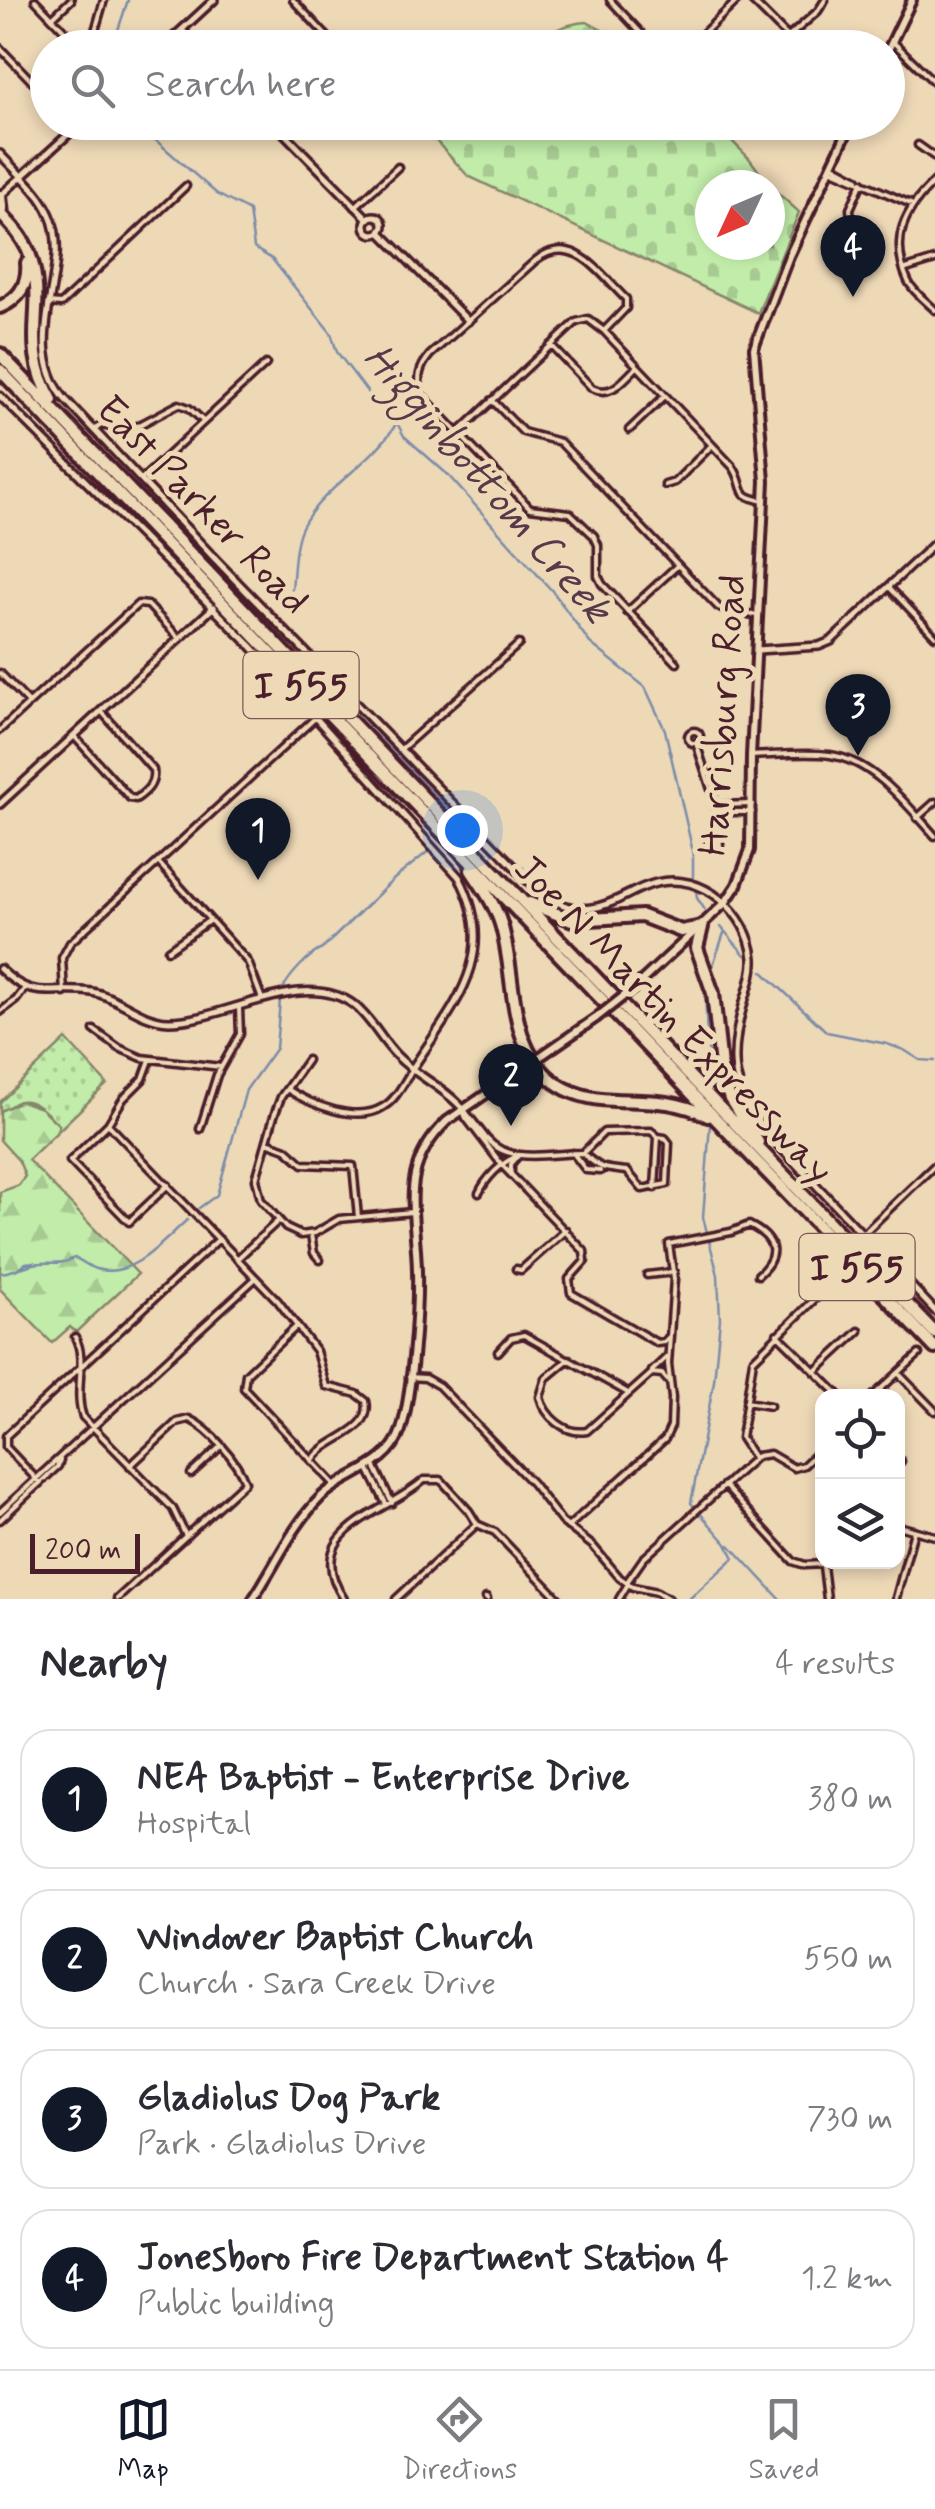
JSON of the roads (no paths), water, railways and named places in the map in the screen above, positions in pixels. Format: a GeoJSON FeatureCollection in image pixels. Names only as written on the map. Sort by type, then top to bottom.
{"type":"FeatureCollection","features":[{"type":"Feature","properties":{"kind":"highway"},"geometry":{"type":"LineString","coordinates":[[0,196],[1,216],[20,245],[28,270],[20,293],[0,307]]}},
{"type":"Feature","properties":{"kind":"highway"},"geometry":{"type":"LineString","coordinates":[[1,216],[24,241],[31,259],[34,354],[52,400]]}},
{"type":"Feature","properties":{"kind":"highway"},"geometry":{"type":"LineString","coordinates":[[0,345],[127,478],[170,532]]}},
{"type":"Feature","properties":{"kind":"highway","name":"Joe N Martin Expressway"},"geometry":{"type":"LineString","coordinates":[[0,354],[935,1333]]}},
{"type":"Feature","properties":{"kind":"highway","name":"Joe N Martin Expressway"},"geometry":{"type":"LineString","coordinates":[[0,370],[935,1348]]}},
{"type":"Feature","properties":{"kind":"highway"},"geometry":{"type":"LineString","coordinates":[[0,380],[83,457]]}},
{"type":"Feature","properties":{"kind":"highway"},"geometry":{"type":"LineString","coordinates":[[455,847],[498,916],[513,1000],[527,1048],[545,1074]]}},
{"type":"Feature","properties":{"kind":"highway"},"geometry":{"type":"LineString","coordinates":[[519,898],[572,920],[642,916],[685,932],[702,928],[697,948],[713,993],[726,1090],[771,1163]]}},
{"type":"Feature","properties":{"kind":"highway"},"geometry":{"type":"LineString","coordinates":[[674,929],[700,958]]}},
{"type":"Feature","properties":{"kind":"highway"},"geometry":{"type":"LineString","coordinates":[[527,1048],[522,1068],[545,1074],[582,1095],[670,1101],[717,1121]]}},
{"type":"Feature","properties":{"kind":"main road"},"geometry":{"type":"LineString","coordinates":[[897,30],[912,0]]}},
{"type":"Feature","properties":{"kind":"main road","name":"Harrisburg Road"},"geometry":{"type":"LineString","coordinates":[[252,1599],[306,1516],[336,1485],[388,1453],[398,1436],[409,1377],[417,1285],[413,1178],[421,1152],[436,1131],[463,1109],[596,1018],[686,943],[725,903],[746,862],[752,808],[751,756],[765,501],[753,358],[755,340],[788,256],[844,140]]}},
{"type":"Feature","properties":{"kind":"street"},"geometry":{"type":"LineString","coordinates":[[35,0],[64,30]]}},
{"type":"Feature","properties":{"kind":"street"},"geometry":{"type":"LineString","coordinates":[[52,18],[71,0]]}},
{"type":"Feature","properties":{"kind":"street"},"geometry":{"type":"LineString","coordinates":[[95,30],[104,0]]}},
{"type":"Feature","properties":{"kind":"street"},"geometry":{"type":"LineString","coordinates":[[182,30],[214,0]]}},
{"type":"Feature","properties":{"kind":"street"},"geometry":{"type":"LineString","coordinates":[[293,0],[321,30]]}},
{"type":"Feature","properties":{"kind":"street"},"geometry":{"type":"LineString","coordinates":[[610,0],[638,30]]}},
{"type":"Feature","properties":{"kind":"street"},"geometry":{"type":"LineString","coordinates":[[707,30],[738,0]]}},
{"type":"Feature","properties":{"kind":"street"},"geometry":{"type":"LineString","coordinates":[[752,0],[780,30]]}},
{"type":"Feature","properties":{"kind":"street"},"geometry":{"type":"LineString","coordinates":[[797,30],[825,0]]}},
{"type":"Feature","properties":{"kind":"street"},"geometry":{"type":"LineString","coordinates":[[0,48],[30,79]]}},
{"type":"Feature","properties":{"kind":"street"},"geometry":{"type":"LineString","coordinates":[[905,54],[935,83]]}},
{"type":"Feature","properties":{"kind":"street"},"geometry":{"type":"LineString","coordinates":[[0,196],[60,140]]}},
{"type":"Feature","properties":{"kind":"street"},"geometry":{"type":"LineString","coordinates":[[290,140],[368,219],[380,218],[380,232]]}},
{"type":"Feature","properties":{"kind":"street"},"geometry":{"type":"LineString","coordinates":[[918,145],[935,157]]}},
{"type":"Feature","properties":{"kind":"street","name":"East Parker Road"},"geometry":{"type":"LineString","coordinates":[[0,154],[40,197],[52,219],[56,238],[45,346],[51,376],[64,398],[140,480],[550,900],[577,908],[594,908],[654,883],[678,881],[706,890],[725,903]]}},
{"type":"Feature","properties":{"kind":"street"},"geometry":{"type":"LineString","coordinates":[[356,207],[398,167]]}},
{"type":"Feature","properties":{"kind":"street"},"geometry":{"type":"LineString","coordinates":[[831,167],[912,204]]}},
{"type":"Feature","properties":{"kind":"street"},"geometry":{"type":"LineString","coordinates":[[935,180],[912,204],[901,238],[910,284],[935,310]]}},
{"type":"Feature","properties":{"kind":"street"},"geometry":{"type":"LineString","coordinates":[[850,218],[862,182]]}},
{"type":"Feature","properties":{"kind":"street"},"geometry":{"type":"LineString","coordinates":[[48,302],[61,304],[186,186]]}},
{"type":"Feature","properties":{"kind":"street"},"geometry":{"type":"LineString","coordinates":[[368,219],[365,224],[369,232],[380,232],[468,321]]}},
{"type":"Feature","properties":{"kind":"street"},"geometry":{"type":"LineString","coordinates":[[604,331],[626,308],[626,298],[582,256],[563,248],[544,254],[430,355],[421,366],[418,382],[421,394],[530,508],[570,512],[594,536],[599,549],[600,580],[677,663]]}},
{"type":"Feature","properties":{"kind":"street"},"geometry":{"type":"LineString","coordinates":[[905,269],[935,260]]}},
{"type":"Feature","properties":{"kind":"street"},"geometry":{"type":"LineString","coordinates":[[458,433],[551,345],[581,320],[591,320],[735,468],[742,493],[765,501]]}},
{"type":"Feature","properties":{"kind":"street"},"geometry":{"type":"LineString","coordinates":[[551,345],[592,388],[601,392],[612,390],[636,367]]}},
{"type":"Feature","properties":{"kind":"street"},"geometry":{"type":"LineString","coordinates":[[140,480],[266,364]]}},
{"type":"Feature","properties":{"kind":"street"},"geometry":{"type":"LineString","coordinates":[[0,396],[317,716],[453,869],[468,894],[477,942],[473,967],[391,1101],[374,1111],[320,1108],[287,1088]]}},
{"type":"Feature","properties":{"kind":"street"},"geometry":{"type":"LineString","coordinates":[[629,430],[664,396]]}},
{"type":"Feature","properties":{"kind":"street"},"geometry":{"type":"LineString","coordinates":[[492,400],[523,432],[560,442],[725,611],[759,614]]}},
{"type":"Feature","properties":{"kind":"street"},"geometry":{"type":"LineString","coordinates":[[94,430],[101,425],[126,431],[179,404],[203,422]]}},
{"type":"Feature","properties":{"kind":"street"},"geometry":{"type":"LineString","coordinates":[[665,485],[675,482],[712,445]]}},
{"type":"Feature","properties":{"kind":"street"},"geometry":{"type":"LineString","coordinates":[[757,650],[819,646],[831,641],[935,542]]}},
{"type":"Feature","properties":{"kind":"street"},"geometry":{"type":"LineString","coordinates":[[628,612],[678,565]]}},
{"type":"Feature","properties":{"kind":"street"},"geometry":{"type":"LineString","coordinates":[[889,587],[935,636]]}},
{"type":"Feature","properties":{"kind":"street"},"geometry":{"type":"LineString","coordinates":[[0,730],[138,604],[148,605],[180,639]]}},
{"type":"Feature","properties":{"kind":"street"},"geometry":{"type":"LineString","coordinates":[[0,804],[214,608]]}},
{"type":"Feature","properties":{"kind":"street"},"geometry":{"type":"LineString","coordinates":[[401,749],[519,644]]}},
{"type":"Feature","properties":{"kind":"street"},"geometry":{"type":"LineString","coordinates":[[0,673],[29,703]]}},
{"type":"Feature","properties":{"kind":"street"},"geometry":{"type":"LineString","coordinates":[[74,736],[130,798],[144,793],[153,784],[154,770],[100,711]]}},
{"type":"Feature","properties":{"kind":"street"},"geometry":{"type":"LineString","coordinates":[[64,993],[61,967],[68,946],[317,716]]}},
{"type":"Feature","properties":{"kind":"street"},"geometry":{"type":"LineString","coordinates":[[696,742],[716,805],[716,838]]}},
{"type":"Feature","properties":{"kind":"street"},"geometry":{"type":"LineString","coordinates":[[751,756],[823,755],[851,760],[874,774],[935,836]]}},
{"type":"Feature","properties":{"kind":"street"},"geometry":{"type":"LineString","coordinates":[[917,818],[935,802]]}},
{"type":"Feature","properties":{"kind":"street"},"geometry":{"type":"LineString","coordinates":[[716,805],[752,808]]}},
{"type":"Feature","properties":{"kind":"street"},"geometry":{"type":"LineString","coordinates":[[717,812],[752,808]]}},
{"type":"Feature","properties":{"kind":"street"},"geometry":{"type":"LineString","coordinates":[[158,862],[248,962],[262,1000]]}},
{"type":"Feature","properties":{"kind":"street"},"geometry":{"type":"LineString","coordinates":[[725,903],[745,929],[752,952],[753,969],[734,1039],[738,1087],[765,1130],[935,1312]]}},
{"type":"Feature","properties":{"kind":"street"},"geometry":{"type":"LineString","coordinates":[[168,950],[210,920]]}},
{"type":"Feature","properties":{"kind":"street"},"geometry":{"type":"LineString","coordinates":[[0,969],[24,988],[40,993],[102,994],[140,1015],[158,1020],[181,1020],[315,990],[343,998],[366,1016],[412,1070],[444,1090],[503,1152],[584,1153],[604,1132],[650,1131],[668,1141],[668,1180],[666,1186],[639,1188],[625,1170],[591,1168],[574,1153]]}},
{"type":"Feature","properties":{"kind":"street"},"geometry":{"type":"LineString","coordinates":[[0,1012],[24,988]]}},
{"type":"Feature","properties":{"kind":"street"},"geometry":{"type":"LineString","coordinates":[[200,1128],[221,1067],[239,1038],[238,1006]]}},
{"type":"Feature","properties":{"kind":"street"},"geometry":{"type":"LineString","coordinates":[[94,1030],[128,1052],[150,1060],[221,1067]]}},
{"type":"Feature","properties":{"kind":"street"},"geometry":{"type":"LineString","coordinates":[[150,1060],[148,1073],[123,1099],[108,1124],[70,1161],[128,1222],[168,1186]]}},
{"type":"Feature","properties":{"kind":"street"},"geometry":{"type":"LineString","coordinates":[[307,1060],[277,1106],[256,1188],[261,1200],[292,1232],[311,1234],[333,1221],[412,1212]]}},
{"type":"Feature","properties":{"kind":"street"},"geometry":{"type":"LineString","coordinates":[[463,1109],[502,1165],[586,1256],[569,1279],[571,1293],[660,1343],[670,1336]]}},
{"type":"Feature","properties":{"kind":"street"},"geometry":{"type":"LineString","coordinates":[[108,1124],[278,1302],[316,1351],[326,1386],[358,1394],[368,1406],[363,1421],[328,1442],[313,1460]]}},
{"type":"Feature","properties":{"kind":"street"},"geometry":{"type":"LineString","coordinates":[[655,1188],[658,1137]]}},
{"type":"Feature","properties":{"kind":"street"},"geometry":{"type":"LineString","coordinates":[[488,1140],[489,1147]]}},
{"type":"Feature","properties":{"kind":"street"},"geometry":{"type":"LineString","coordinates":[[267,1142],[286,1149],[308,1165],[353,1166],[358,1217]]}},
{"type":"Feature","properties":{"kind":"street"},"geometry":{"type":"LineString","coordinates":[[584,1153],[591,1168]]}},
{"type":"Feature","properties":{"kind":"street"},"geometry":{"type":"LineString","coordinates":[[480,1192],[502,1165],[520,1155]]}},
{"type":"Feature","properties":{"kind":"street"},"geometry":{"type":"LineString","coordinates":[[511,1174],[512,1162],[520,1155]]}},
{"type":"Feature","properties":{"kind":"street"},"geometry":{"type":"LineString","coordinates":[[862,1235],[935,1166]]}},
{"type":"Feature","properties":{"kind":"street"},"geometry":{"type":"LineString","coordinates":[[237,1258],[279,1220]]}},
{"type":"Feature","properties":{"kind":"street"},"geometry":{"type":"LineString","coordinates":[[568,1527],[668,1435],[674,1272],[669,1245],[748,1225],[772,1244],[771,1264],[758,1275]]}},
{"type":"Feature","properties":{"kind":"street"},"geometry":{"type":"LineString","coordinates":[[516,1270],[521,1270],[566,1230]]}},
{"type":"Feature","properties":{"kind":"street"},"geometry":{"type":"LineString","coordinates":[[311,1234],[314,1253],[320,1260]]}},
{"type":"Feature","properties":{"kind":"street"},"geometry":{"type":"LineString","coordinates":[[38,1480],[6,1447],[4,1439],[219,1239]]}},
{"type":"Feature","properties":{"kind":"street"},"geometry":{"type":"LineString","coordinates":[[647,1276],[674,1272]]}},
{"type":"Feature","properties":{"kind":"street"},"geometry":{"type":"LineString","coordinates":[[0,1512],[256,1278]]}},
{"type":"Feature","properties":{"kind":"street"},"geometry":{"type":"LineString","coordinates":[[754,1458],[742,1441],[753,1360],[821,1293]]}},
{"type":"Feature","properties":{"kind":"street"},"geometry":{"type":"LineString","coordinates":[[928,1304],[935,1297]]}},
{"type":"Feature","properties":{"kind":"street"},"geometry":{"type":"LineString","coordinates":[[296,1327],[246,1374],[243,1384],[286,1436],[336,1485]]}},
{"type":"Feature","properties":{"kind":"street"},"geometry":{"type":"LineString","coordinates":[[815,1372],[859,1331]]}},
{"type":"Feature","properties":{"kind":"street"},"geometry":{"type":"LineString","coordinates":[[641,1334],[669,1354]]}},
{"type":"Feature","properties":{"kind":"street"},"geometry":{"type":"LineString","coordinates":[[777,1334],[833,1389]]}},
{"type":"Feature","properties":{"kind":"street"},"geometry":{"type":"LineString","coordinates":[[498,1352],[512,1338],[524,1335],[628,1392]]}},
{"type":"Feature","properties":{"kind":"street"},"geometry":{"type":"LineString","coordinates":[[75,1338],[80,1349],[80,1410],[173,1509],[186,1536]]}},
{"type":"Feature","properties":{"kind":"street"},"geometry":{"type":"LineString","coordinates":[[568,1359],[548,1376],[542,1387],[542,1407],[553,1420],[583,1432],[669,1354]]}},
{"type":"Feature","properties":{"kind":"street"},"geometry":{"type":"LineString","coordinates":[[881,1389],[918,1354]]}},
{"type":"Feature","properties":{"kind":"street"},"geometry":{"type":"LineString","coordinates":[[898,1373],[935,1411]]}},
{"type":"Feature","properties":{"kind":"street"},"geometry":{"type":"LineString","coordinates":[[645,1378],[662,1374],[670,1386]]}},
{"type":"Feature","properties":{"kind":"street"},"geometry":{"type":"LineString","coordinates":[[409,1377],[427,1378],[440,1386],[532,1483],[544,1502],[627,1583],[666,1598]]}},
{"type":"Feature","properties":{"kind":"street"},"geometry":{"type":"LineString","coordinates":[[746,1402],[770,1406]]}},
{"type":"Feature","properties":{"kind":"street"},"geometry":{"type":"LineString","coordinates":[[117,1599],[246,1482],[240,1469],[198,1423],[186,1419],[177,1422],[130,1466]]}},
{"type":"Feature","properties":{"kind":"street"},"geometry":{"type":"LineString","coordinates":[[191,1474],[220,1447]]}},
{"type":"Feature","properties":{"kind":"street"},"geometry":{"type":"LineString","coordinates":[[619,1599],[643,1559],[754,1458],[770,1454],[785,1466],[799,1467],[815,1454]]}},
{"type":"Feature","properties":{"kind":"street"},"geometry":{"type":"LineString","coordinates":[[371,1466],[390,1504]]}},
{"type":"Feature","properties":{"kind":"street"},"geometry":{"type":"LineString","coordinates":[[344,1599],[332,1572],[338,1542],[354,1522],[390,1504],[424,1480],[438,1479],[470,1511],[477,1524],[494,1532],[559,1599]]}},
{"type":"Feature","properties":{"kind":"street"},"geometry":{"type":"LineString","coordinates":[[0,1520],[38,1480]]}},
{"type":"Feature","properties":{"kind":"street"},"geometry":{"type":"LineString","coordinates":[[724,1485],[793,1561],[805,1566],[815,1564]]}},
{"type":"Feature","properties":{"kind":"street"},"geometry":{"type":"LineString","coordinates":[[396,1599],[477,1524]]}},
{"type":"Feature","properties":{"kind":"street"},"geometry":{"type":"LineString","coordinates":[[905,1528],[935,1536]]}},
{"type":"Feature","properties":{"kind":"street"},"geometry":{"type":"LineString","coordinates":[[896,1598],[914,1531]]}},
{"type":"Feature","properties":{"kind":"street"},"geometry":{"type":"LineString","coordinates":[[824,1569],[827,1599]]}},
{"type":"Feature","properties":{"kind":"waterway","name":"Higginbottom Creek"},"geometry":{"type":"LineString","coordinates":[[118,30],[128,0]]}},
{"type":"Feature","properties":{"kind":"waterway","name":"Higginbottom Creek"},"geometry":{"type":"LineString","coordinates":[[156,140],[217,194],[249,211],[254,248],[272,259],[331,333],[337,352],[375,402],[397,423],[404,436],[447,474],[554,593],[590,643],[645,687],[665,730],[693,852],[693,878]]}},
{"type":"Feature","properties":{"kind":"waterway"},"geometry":{"type":"LineString","coordinates":[[292,589],[297,541],[310,514],[375,451],[396,424]]}},
{"type":"Feature","properties":{"kind":"waterway"},"geometry":{"type":"LineString","coordinates":[[289,640],[453,814]]}},
{"type":"Feature","properties":{"kind":"waterway"},"geometry":{"type":"LineString","coordinates":[[282,991],[305,961],[430,850]]}},
{"type":"Feature","properties":{"kind":"waterway","name":"Higginbottom Creek"},"geometry":{"type":"LineString","coordinates":[[696,890],[705,910]]}},
{"type":"Feature","properties":{"kind":"waterway"},"geometry":{"type":"LineString","coordinates":[[721,927],[745,955]]}},
{"type":"Feature","properties":{"kind":"waterway","name":"Higginbottom Creek"},"geometry":{"type":"LineString","coordinates":[[713,965],[724,933]]}},
{"type":"Feature","properties":{"kind":"waterway"},"geometry":{"type":"LineString","coordinates":[[762,971],[827,1032],[887,1044],[920,1060],[935,1061]]}},
{"type":"Feature","properties":{"kind":"waterway","name":"Higginbottom Creek"},"geometry":{"type":"LineString","coordinates":[[705,983],[713,1090]]}},
{"type":"Feature","properties":{"kind":"waterway"},"geometry":{"type":"LineString","coordinates":[[199,1208],[217,1195],[246,1090],[276,1048],[280,1000]]}},
{"type":"Feature","properties":{"kind":"waterway","name":"Higginbottom Creek"},"geometry":{"type":"LineString","coordinates":[[689,1599],[734,1558],[727,1544],[691,1503],[714,1381],[720,1319],[718,1275],[703,1217],[710,1124]]}},
{"type":"Feature","properties":{"kind":"waterway"},"geometry":{"type":"LineString","coordinates":[[0,1273],[74,1258],[96,1269],[122,1269],[158,1247],[187,1220]]}},
{"type":"Feature","properties":{"kind":"waterway"},"geometry":{"type":"LineString","coordinates":[[15,1270],[34,1262]]}},
{"type":"Feature","properties":{"kind":"waterway"},"geometry":{"type":"LineString","coordinates":[[730,1545],[780,1599]]}},
{"type":"Feature","properties":{"kind":"place","name":"Jonesboro Fire Department Station 4"},"geometry":{"type":"Point","coordinates":[853,297]}},
{"type":"Feature","properties":{"kind":"place","name":"Gladiolus Dog Park"},"geometry":{"type":"Point","coordinates":[858,756]}},
{"type":"Feature","properties":{"kind":"place","name":"NEA Baptist - Enterprise Drive"},"geometry":{"type":"Point","coordinates":[258,880]}},
{"type":"Feature","properties":{"kind":"place","name":"Windover Baptist Church"},"geometry":{"type":"Point","coordinates":[511,1126]}}]}
